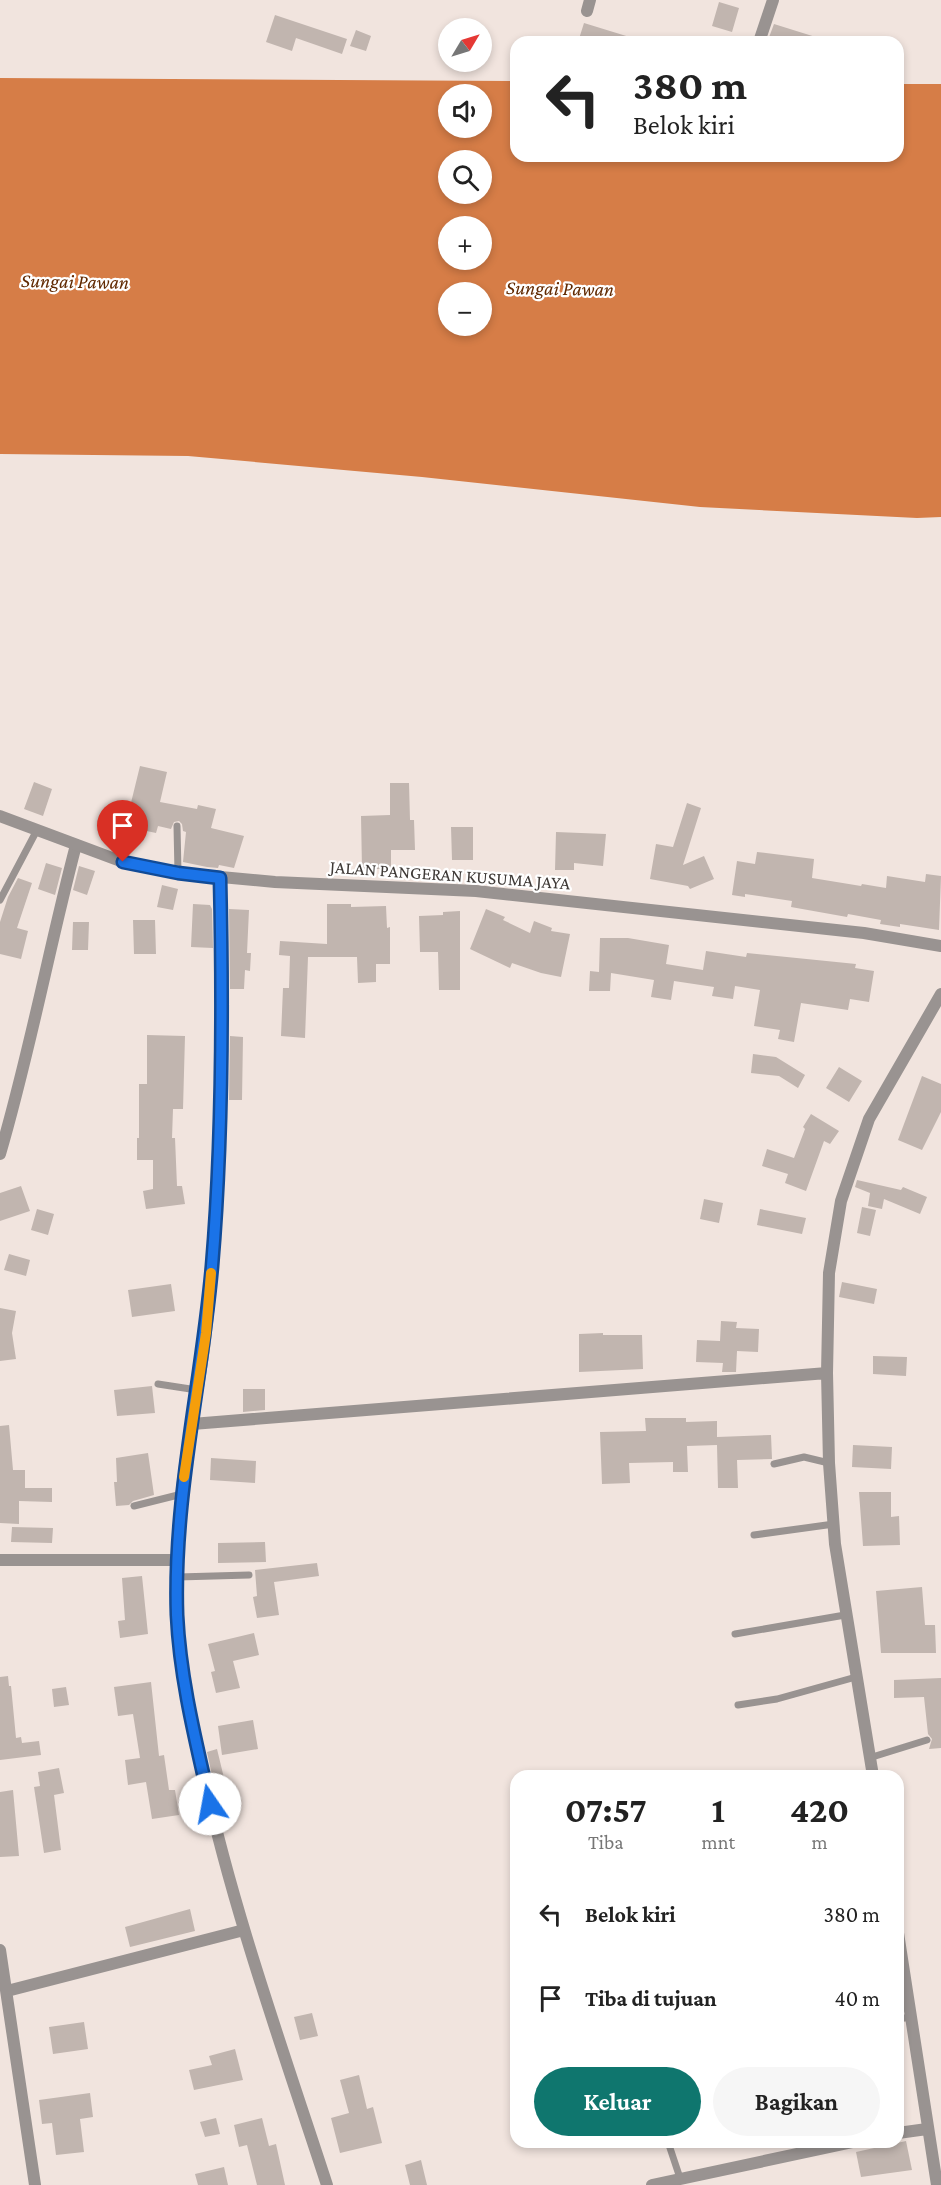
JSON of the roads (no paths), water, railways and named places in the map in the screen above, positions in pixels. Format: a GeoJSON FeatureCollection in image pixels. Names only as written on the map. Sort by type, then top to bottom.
{"type":"FeatureCollection","features":[{"type":"Feature","properties":{"kind":"street"},"geometry":{"type":"LineString","coordinates":[[761,36],[773,0]]}},
{"type":"Feature","properties":{"kind":"street","name":"JALAN PANGERAN KUSUMA JAYA"},"geometry":{"type":"LineString","coordinates":[[0,816],[123,862],[178,873],[220,878],[498,893],[864,933],[941,946]]}},
{"type":"Feature","properties":{"kind":"street"},"geometry":{"type":"LineString","coordinates":[[0,1154],[4,1124],[26,1060],[56,917],[76,845]]}},
{"type":"Feature","properties":{"kind":"street"},"geometry":{"type":"LineString","coordinates":[[220,878],[221,1055],[215,1221],[206,1333],[182,1494],[178,1560],[179,1649],[191,1719],[214,1823],[244,1930],[327,2185]]}},
{"type":"Feature","properties":{"kind":"street"},"geometry":{"type":"LineString","coordinates":[[872,1770],[845,1615],[834,1524],[829,1463],[827,1373],[829,1273],[832,1241],[844,1191],[869,1119],[941,994]]}},
{"type":"Feature","properties":{"kind":"street"},"geometry":{"type":"LineString","coordinates":[[192,1424],[827,1373]]}},
{"type":"Feature","properties":{"kind":"street"},"geometry":{"type":"LineString","coordinates":[[0,1560],[178,1560]]}},
{"type":"Feature","properties":{"kind":"street"},"geometry":{"type":"LineString","coordinates":[[7,1991],[244,1930]]}},
{"type":"Feature","properties":{"kind":"street"},"geometry":{"type":"LineString","coordinates":[[0,1950],[35,2185]]}},
{"type":"Feature","properties":{"kind":"street"},"geometry":{"type":"LineString","coordinates":[[905,2018],[938,2184]]}},
{"type":"Feature","properties":{"kind":"street"},"geometry":{"type":"LineString","coordinates":[[904,2132],[927,2129]]}},
{"type":"Feature","properties":{"kind":"street"},"geometry":{"type":"LineString","coordinates":[[652,2185],[824,2148]]}},
{"type":"Feature","properties":{"kind":"lane"},"geometry":{"type":"LineString","coordinates":[[177,826],[178,873]]}},
{"type":"Feature","properties":{"kind":"lane"},"geometry":{"type":"LineString","coordinates":[[0,900],[37,830]]}},
{"type":"Feature","properties":{"kind":"lane"},"geometry":{"type":"LineString","coordinates":[[158,1384],[197,1390]]}},
{"type":"Feature","properties":{"kind":"lane"},"geometry":{"type":"LineString","coordinates":[[774,1464],[804,1457],[829,1463]]}},
{"type":"Feature","properties":{"kind":"lane"},"geometry":{"type":"LineString","coordinates":[[135,1506],[182,1494]]}},
{"type":"Feature","properties":{"kind":"lane"},"geometry":{"type":"LineString","coordinates":[[754,1535],[834,1524]]}},
{"type":"Feature","properties":{"kind":"lane"},"geometry":{"type":"LineString","coordinates":[[178,1577],[249,1575]]}},
{"type":"Feature","properties":{"kind":"lane"},"geometry":{"type":"LineString","coordinates":[[735,1634],[845,1615]]}},
{"type":"Feature","properties":{"kind":"lane"},"geometry":{"type":"LineString","coordinates":[[738,1706],[777,1700],[856,1677]]}},
{"type":"Feature","properties":{"kind":"lane"},"geometry":{"type":"LineString","coordinates":[[870,1758],[927,1740]]}},
{"type":"Feature","properties":{"kind":"lane"},"geometry":{"type":"LineString","coordinates":[[670,2148],[680,2178]]}},
{"type":"Feature","properties":{"kind":"water","name":"Sungai Pawan"},"geometry":{"type":"Polygon","coordinates":[[[0,78],[510,81],[510,162],[904,162],[904,84],[941,84],[941,517],[917,518],[700,507],[422,477],[188,456],[0,454],[0,78]]]}}]}
